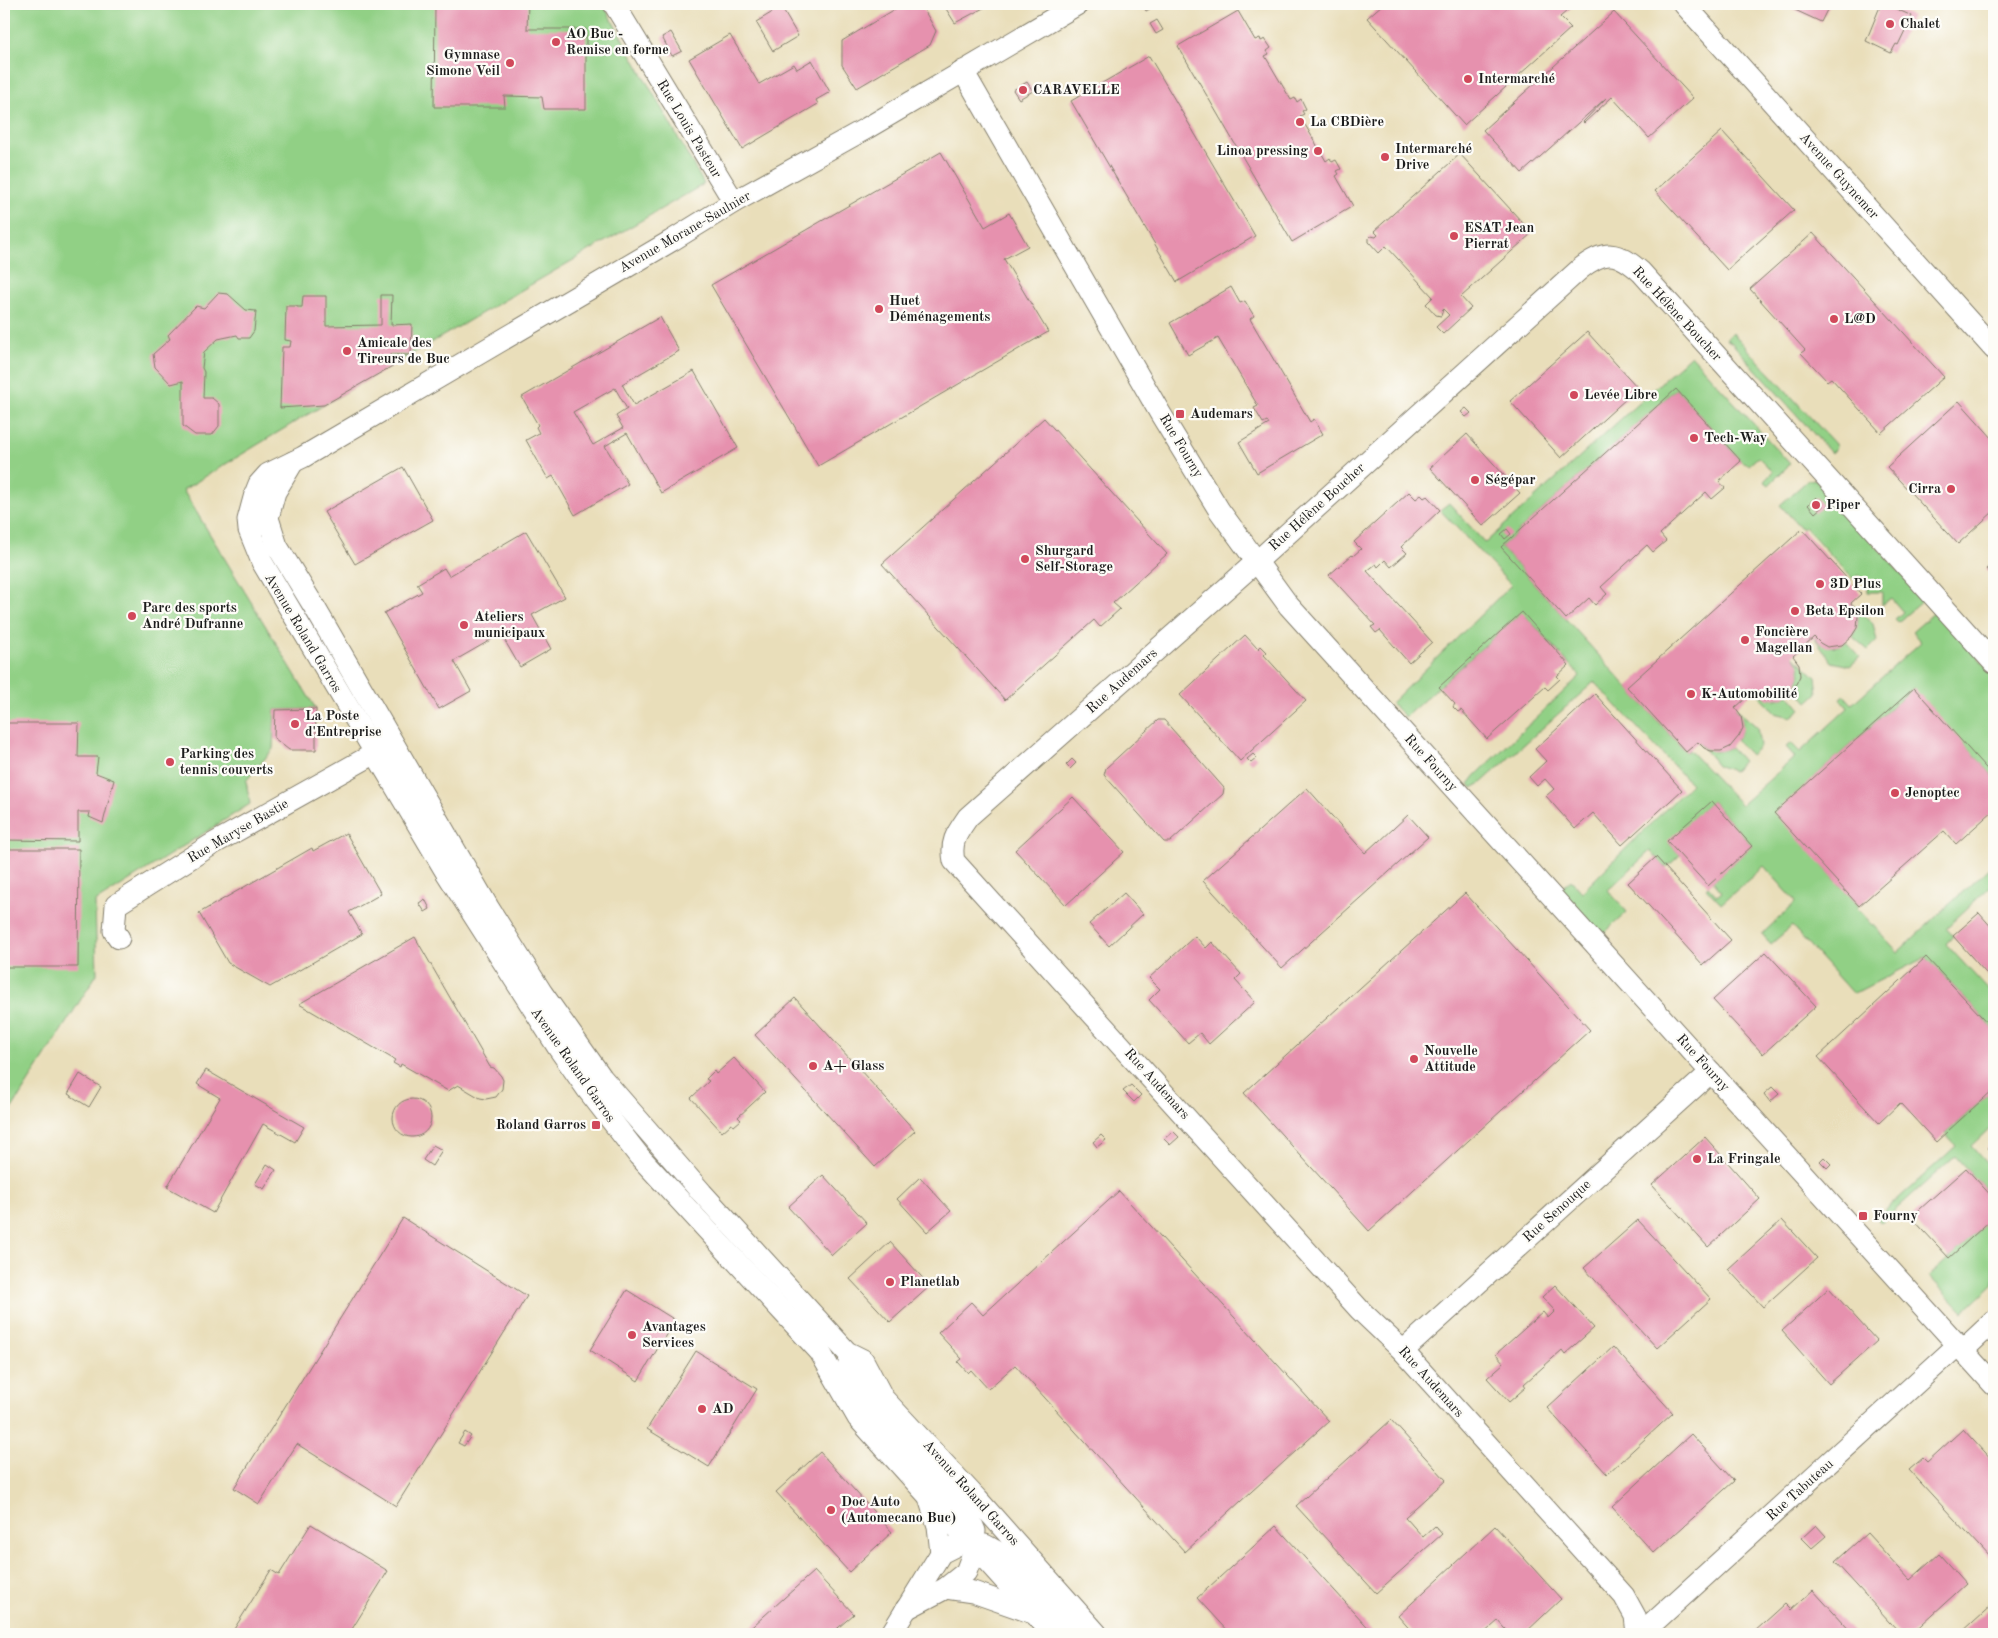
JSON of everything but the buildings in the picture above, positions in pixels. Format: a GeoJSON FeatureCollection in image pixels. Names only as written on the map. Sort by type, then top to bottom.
{"type":"FeatureCollection","features":[{"type":"Feature","properties":{"kind":"street","name":"Rue Louis Pasteur"},"geometry":{"type":"LineString","coordinates":[[614,4],[734,202]]}},
{"type":"Feature","properties":{"kind":"street","name":"Avenue Morane-Saulnier"},"geometry":{"type":"LineString","coordinates":[[249,530],[248,520],[255,494],[259,484],[268,474],[293,462],[671,241],[734,202],[867,128],[1078,4]]}},
{"type":"Feature","properties":{"kind":"street","name":"Avenue Guynemer"},"geometry":{"type":"LineString","coordinates":[[1684,4],[1994,349]]}},
{"type":"Feature","properties":{"kind":"street","name":"Rue Fourny"},"geometry":{"type":"LineString","coordinates":[[963,71],[1160,413],[1219,510],[1289,606],[1994,1385]]}},
{"type":"Feature","properties":{"kind":"street","name":"Rue Hélène Boucher"},"geometry":{"type":"LineString","coordinates":[[1256,562],[1580,269],[1600,256],[1614,254],[1626,260],[1641,272],[1994,663]]}},
{"type":"Feature","properties":{"kind":"street"},"geometry":{"type":"LineString","coordinates":[[249,530],[268,518],[274,492],[293,462]]}},
{"type":"Feature","properties":{"kind":"street","name":"Avenue Roland Garros"},"geometry":{"type":"LineString","coordinates":[[268,518],[277,546],[315,608],[446,872],[559,1050],[639,1156],[820,1352],[858,1418],[1053,1634]]}},
{"type":"Feature","properties":{"kind":"street","name":"Avenue Roland Garros"},"geometry":{"type":"LineString","coordinates":[[249,530],[262,562],[488,907],[542,993],[602,1078],[847,1352],[863,1360],[883,1398],[978,1500],[1098,1634]]}},
{"type":"Feature","properties":{"kind":"street","name":"Rue Audemars"},"geometry":{"type":"LineString","coordinates":[[1256,562],[968,817],[956,834],[952,849],[954,861],[1360,1310],[1403,1351],[1624,1596],[1635,1616],[1639,1634]]}},
{"type":"Feature","properties":{"kind":"street","name":"Rue Maryse Bastie"},"geometry":{"type":"LineString","coordinates":[[120,938],[114,931],[116,905],[211,845],[384,748]]}},
{"type":"Feature","properties":{"kind":"street","name":"Rue Senouque"},"geometry":{"type":"LineString","coordinates":[[1403,1351],[1711,1072]]}},
{"type":"Feature","properties":{"kind":"street"},"geometry":{"type":"LineString","coordinates":[[1960,1348],[1994,1321]]}},
{"type":"Feature","properties":{"kind":"street","name":"Rue Tabuteau"},"geometry":{"type":"LineString","coordinates":[[1639,1634],[1960,1348]]}},
{"type":"Feature","properties":{"kind":"street","name":"Avenue Roland Garros"},"geometry":{"type":"LineString","coordinates":[[847,1352],[849,1364],[872,1410],[957,1501],[970,1519],[969,1539]]}},
{"type":"Feature","properties":{"kind":"street"},"geometry":{"type":"LineString","coordinates":[[930,1498],[938,1526],[940,1553]]}},
{"type":"Feature","properties":{"kind":"street"},"geometry":{"type":"LineString","coordinates":[[891,1634],[906,1609],[940,1553],[969,1539],[972,1556],[966,1572],[946,1588],[906,1609]]}},
{"type":"Feature","properties":{"kind":"street","name":"Avenue Roland Garros"},"geometry":{"type":"LineString","coordinates":[[969,1539],[1005,1556],[1076,1634]]}},
{"type":"Feature","properties":{"kind":"street"},"geometry":{"type":"LineString","coordinates":[[946,1588],[973,1592],[1033,1613]]}},
{"type":"Feature","properties":{"kind":"green space","name":"Parc des sports André Dufranne"},"geometry":{"type":"Polygon","coordinates":[[[4,4],[603,4],[704,184],[300,419],[183,490],[316,709],[275,710],[273,749],[246,781],[250,804],[95,902],[97,974],[4,1121],[4,4]]]}},
{"type":"Feature","properties":{"kind":"green space"},"geometry":{"type":"Polygon","coordinates":[[[1733,333],[1835,444],[1836,448],[1831,453],[1732,343],[1726,339],[1733,333]]]}},
{"type":"Feature","properties":{"kind":"green space"},"geometry":{"type":"Polygon","coordinates":[[[1691,355],[1790,464],[1769,485],[1764,481],[1773,472],[1758,457],[1749,465],[1741,461],[1676,389],[1501,547],[1686,752],[1689,750],[1741,805],[1795,757],[1786,747],[1791,743],[1800,752],[1848,708],[1840,698],[1844,695],[1852,704],[1921,642],[1912,632],[1936,611],[1994,675],[1994,777],[1913,688],[1775,813],[1859,906],[1857,908],[1898,952],[1994,863],[1994,883],[1946,928],[1953,936],[1946,944],[1994,996],[1994,1030],[1926,957],[1853,994],[1792,926],[1771,944],[1762,934],[1796,902],[1764,866],[1721,904],[1706,888],[1708,886],[1717,896],[1722,892],[1713,881],[1752,846],[1712,801],[1668,842],[1680,855],[1666,868],[1650,851],[1608,890],[1627,912],[1601,936],[1560,890],[1571,880],[1582,892],[1691,784],[1594,682],[1481,783],[1472,788],[1469,784],[1476,775],[1580,676],[1522,612],[1405,717],[1391,703],[1511,585],[1440,510],[1449,503],[1485,543],[1691,355]]]}},
{"type":"Feature","properties":{"kind":"green space"},"geometry":{"type":"Polygon","coordinates":[[[1815,479],[1924,599],[1898,622],[1895,619],[1903,612],[1891,598],[1882,605],[1882,592],[1868,592],[1868,585],[1858,575],[1853,579],[1805,527],[1802,529],[1780,505],[1808,480],[1815,479]]]}},
{"type":"Feature","properties":{"kind":"green space"},"geometry":{"type":"Polygon","coordinates":[[[1851,603],[1873,624],[1877,641],[1868,650],[1852,636],[1858,619],[1851,603]]]}},
{"type":"Feature","properties":{"kind":"green space"},"geometry":{"type":"Polygon","coordinates":[[[1814,637],[1821,643],[1833,647],[1846,642],[1860,657],[1850,666],[1832,662],[1814,637]]]}},
{"type":"Feature","properties":{"kind":"green space"},"geometry":{"type":"Polygon","coordinates":[[[1793,656],[1816,677],[1818,693],[1808,702],[1794,688],[1799,680],[1800,668],[1793,656]]]}},
{"type":"Feature","properties":{"kind":"green space"},"geometry":{"type":"Polygon","coordinates":[[[1755,690],[1771,699],[1784,697],[1788,694],[1801,709],[1791,717],[1775,713],[1755,690]]]}},
{"type":"Feature","properties":{"kind":"green space"},"geometry":{"type":"Polygon","coordinates":[[[1735,708],[1757,727],[1760,746],[1750,755],[1736,740],[1741,732],[1742,720],[1735,708]]]}},
{"type":"Feature","properties":{"kind":"green space"},"geometry":{"type":"Polygon","coordinates":[[[1698,742],[1705,748],[1713,751],[1721,751],[1730,747],[1743,761],[1734,771],[1718,766],[1698,742]]]}},
{"type":"Feature","properties":{"kind":"green space"},"geometry":{"type":"Polygon","coordinates":[[[1994,1089],[1994,1124],[1971,1146],[1994,1172],[1994,1199],[1955,1156],[1881,1223],[1877,1218],[1956,1146],[1945,1134],[1994,1089]]]}},
{"type":"Feature","properties":{"kind":"green space"},"geometry":{"type":"Polygon","coordinates":[[[1994,1217],[1994,1283],[1963,1312],[1929,1276],[1994,1217]]]}},
{"type":"Feature","properties":{"kind":"place","name":"Chalet"},"geometry":{"type":"Point","coordinates":[1890,24]}},
{"type":"Feature","properties":{"kind":"place","name":"AO Buc - Remise en forme"},"geometry":{"type":"Point","coordinates":[556,42]}},
{"type":"Feature","properties":{"kind":"place","name":"Gymnase Simone Veil"},"geometry":{"type":"Point","coordinates":[510,63]}},
{"type":"Feature","properties":{"kind":"place","name":"Intermarché"},"geometry":{"type":"Point","coordinates":[1468,79]}},
{"type":"Feature","properties":{"kind":"place","name":"CARAVELLE"},"geometry":{"type":"Point","coordinates":[1023,90]}},
{"type":"Feature","properties":{"kind":"place","name":"La CBDière"},"geometry":{"type":"Point","coordinates":[1300,122]}},
{"type":"Feature","properties":{"kind":"place","name":"Linoa pressing"},"geometry":{"type":"Point","coordinates":[1318,151]}},
{"type":"Feature","properties":{"kind":"place","name":"Intermarché Drive"},"geometry":{"type":"Point","coordinates":[1385,157]}},
{"type":"Feature","properties":{"kind":"place","name":"ESAT Jean Pierrat"},"geometry":{"type":"Point","coordinates":[1454,236]}},
{"type":"Feature","properties":{"kind":"place","name":"Huet Déménagements"},"geometry":{"type":"Point","coordinates":[879,309]}},
{"type":"Feature","properties":{"kind":"place","name":"L@D"},"geometry":{"type":"Point","coordinates":[1834,319]}},
{"type":"Feature","properties":{"kind":"place","name":"Amicale des Tireurs de Buc"},"geometry":{"type":"Point","coordinates":[347,351]}},
{"type":"Feature","properties":{"kind":"place","name":"Levée Libre"},"geometry":{"type":"Point","coordinates":[1574,395]}},
{"type":"Feature","properties":{"kind":"place","name":"Audemars"},"geometry":{"type":"Point","coordinates":[1180,414]}},
{"type":"Feature","properties":{"kind":"place","name":"Tech-Way"},"geometry":{"type":"Point","coordinates":[1694,438]}},
{"type":"Feature","properties":{"kind":"place","name":"Ségépar"},"geometry":{"type":"Point","coordinates":[1475,480]}},
{"type":"Feature","properties":{"kind":"place","name":"Cirra"},"geometry":{"type":"Point","coordinates":[1951,489]}},
{"type":"Feature","properties":{"kind":"place","name":"Piper"},"geometry":{"type":"Point","coordinates":[1816,505]}},
{"type":"Feature","properties":{"kind":"place","name":"Shurgard Self-Storage"},"geometry":{"type":"Point","coordinates":[1025,559]}},
{"type":"Feature","properties":{"kind":"place","name":"3D Plus"},"geometry":{"type":"Point","coordinates":[1820,584]}},
{"type":"Feature","properties":{"kind":"place","name":"Beta Epsilon"},"geometry":{"type":"Point","coordinates":[1795,611]}},
{"type":"Feature","properties":{"kind":"place","name":"Parc des sports André Dufranne"},"geometry":{"type":"Point","coordinates":[132,616]}},
{"type":"Feature","properties":{"kind":"place","name":"Ateliers municipaux"},"geometry":{"type":"Point","coordinates":[464,625]}},
{"type":"Feature","properties":{"kind":"place","name":"Foncière Magellan"},"geometry":{"type":"Point","coordinates":[1745,640]}},
{"type":"Feature","properties":{"kind":"place","name":"K-Automobilité"},"geometry":{"type":"Point","coordinates":[1691,694]}},
{"type":"Feature","properties":{"kind":"place","name":"La Poste d'Entreprise"},"geometry":{"type":"Point","coordinates":[295,724]}},
{"type":"Feature","properties":{"kind":"place","name":"Parking des tennis couverts"},"geometry":{"type":"Point","coordinates":[170,762]}},
{"type":"Feature","properties":{"kind":"place","name":"Jenoptec"},"geometry":{"type":"Point","coordinates":[1895,793]}},
{"type":"Feature","properties":{"kind":"place","name":"Nouvelle Attitude"},"geometry":{"type":"Point","coordinates":[1414,1059]}},
{"type":"Feature","properties":{"kind":"place","name":"A+ Glass"},"geometry":{"type":"Point","coordinates":[813,1066]}},
{"type":"Feature","properties":{"kind":"place","name":"Roland Garros"},"geometry":{"type":"Point","coordinates":[596,1125]}},
{"type":"Feature","properties":{"kind":"place","name":"La Fringale"},"geometry":{"type":"Point","coordinates":[1697,1159]}},
{"type":"Feature","properties":{"kind":"place","name":"Fourny"},"geometry":{"type":"Point","coordinates":[1863,1216]}},
{"type":"Feature","properties":{"kind":"place","name":"Planetlab"},"geometry":{"type":"Point","coordinates":[890,1282]}},
{"type":"Feature","properties":{"kind":"place","name":"Avantages Services"},"geometry":{"type":"Point","coordinates":[632,1335]}},
{"type":"Feature","properties":{"kind":"place","name":"AD"},"geometry":{"type":"Point","coordinates":[702,1409]}},
{"type":"Feature","properties":{"kind":"place","name":"Doc Auto (Automecano Buc)"},"geometry":{"type":"Point","coordinates":[831,1510]}}]}
